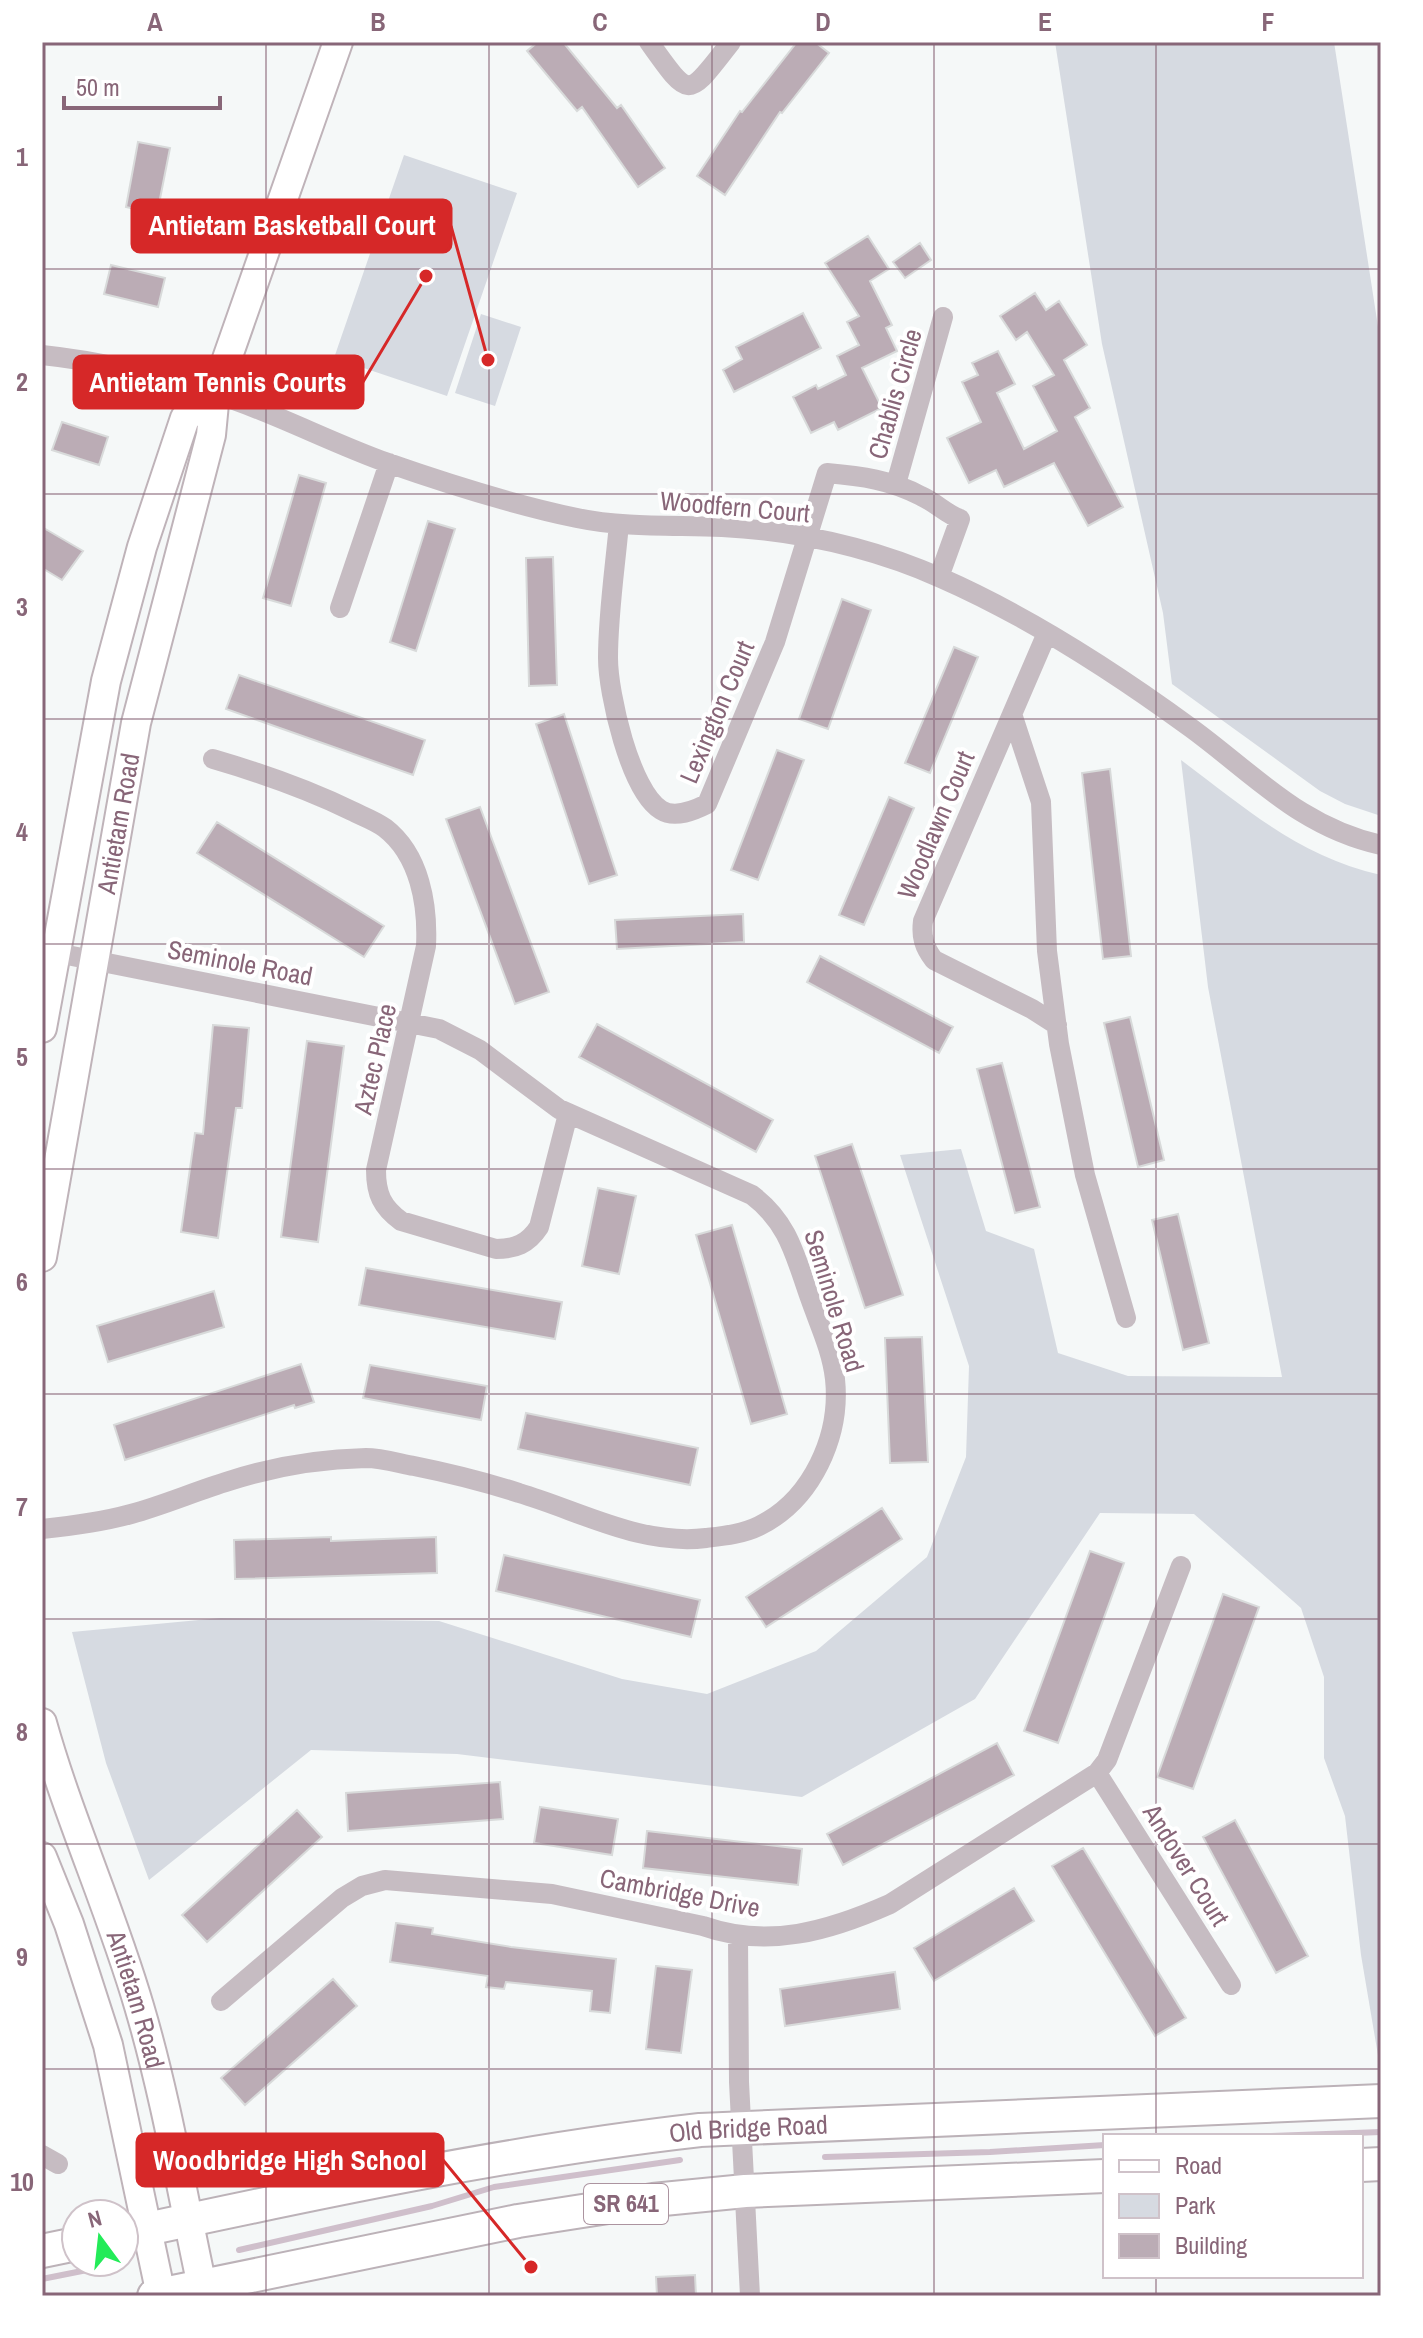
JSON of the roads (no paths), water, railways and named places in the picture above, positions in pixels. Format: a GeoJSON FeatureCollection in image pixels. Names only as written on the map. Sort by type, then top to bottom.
{"type":"FeatureCollection","features":[{"type":"Feature","properties":{"kind":"main road","name":"Old Bridge Road"},"geometry":{"type":"LineString","coordinates":[[140,2230],[609,2140],[741,2127],[1381,2101]]}},
{"type":"Feature","properties":{"kind":"main road","name":"SR 641"},"geometry":{"type":"LineString","coordinates":[[158,2295],[518,2221],[653,2200],[745,2191],[1103,2176]]}},
{"type":"Feature","properties":{"kind":"street","name":"Antietam Road"},"geometry":{"type":"LineString","coordinates":[[42,1257],[136,723],[211,435],[215,393],[338,42]]}},
{"type":"Feature","properties":{"kind":"street"},"geometry":{"type":"LineString","coordinates":[[649,42],[676,80],[692,86],[699,82],[731,42]]}},
{"type":"Feature","properties":{"kind":"street","name":"Chablis Circle"},"geometry":{"type":"LineString","coordinates":[[896,484],[943,317]]}},
{"type":"Feature","properties":{"kind":"street","name":"Woodfern Court"},"geometry":{"type":"LineString","coordinates":[[42,355],[133,371],[215,393],[389,463],[530,506],[619,524],[723,527],[808,537],[856,549],[939,577],[1047,633],[1122,679],[1194,729],[1273,795],[1322,824],[1381,845]]}},
{"type":"Feature","properties":{"kind":"street","name":"Antietam Road"},"geometry":{"type":"LineString","coordinates":[[42,1028],[48,951],[106,681],[142,547],[185,418],[215,393]]}},
{"type":"Feature","properties":{"kind":"street"},"geometry":{"type":"LineString","coordinates":[[340,608],[389,463]]}},
{"type":"Feature","properties":{"kind":"street","name":"Chablis Circle"},"geometry":{"type":"LineString","coordinates":[[808,537],[827,473],[868,477],[896,484],[925,497],[960,519],[939,577]]}},
{"type":"Feature","properties":{"kind":"street","name":"Lexington Court"},"geometry":{"type":"LineString","coordinates":[[619,524],[608,659],[612,694],[621,737],[643,790],[662,811],[677,814],[707,804],[775,642],[808,537]]}},
{"type":"Feature","properties":{"kind":"street","name":"Woodlawn Court"},"geometry":{"type":"LineString","coordinates":[[1047,633],[923,921],[921,934],[934,960],[1032,1009],[1057,1025]]}},
{"type":"Feature","properties":{"kind":"street"},"geometry":{"type":"LineString","coordinates":[[1012,714],[1041,802],[1047,951],[1057,1025],[1085,1175],[1126,1318]]}},
{"type":"Feature","properties":{"kind":"street","name":"Aztec Place"},"geometry":{"type":"LineString","coordinates":[[213,759],[296,786],[385,828],[402,847],[415,870],[424,894],[426,946],[376,1170],[376,1188],[381,1202],[401,1221],[496,1249],[522,1245],[539,1227],[568,1114]]}},
{"type":"Feature","properties":{"kind":"street","name":"Seminole Road"},"geometry":{"type":"LineString","coordinates":[[42,1529],[134,1514],[232,1480],[274,1470],[370,1458],[519,1492],[637,1533],[670,1539],[703,1539],[759,1526],[781,1511],[813,1475],[832,1431],[836,1405],[830,1357],[783,1225],[770,1208],[752,1195],[568,1114],[458,1036],[439,1029],[48,951]]}},
{"type":"Feature","properties":{"kind":"street","name":"Cambridge Drive"},"geometry":{"type":"LineString","coordinates":[[221,2001],[342,1898],[362,1886],[385,1880],[552,1894],[738,1936],[762,1938],[808,1932],[854,1920],[890,1904],[1097,1773],[1107,1760],[1181,1566]]}},
{"type":"Feature","properties":{"kind":"street","name":"Antietam Road"},"geometry":{"type":"LineString","coordinates":[[42,1723],[59,1783],[138,2003],[202,2286]]}},
{"type":"Feature","properties":{"kind":"street","name":"Andover Court"},"geometry":{"type":"LineString","coordinates":[[1097,1773],[1231,1985]]}},
{"type":"Feature","properties":{"kind":"street","name":"Antietam Road"},"geometry":{"type":"LineString","coordinates":[[42,1857],[69,1924],[108,2045],[131,2198]]}},
{"type":"Feature","properties":{"kind":"street"},"geometry":{"type":"LineString","coordinates":[[738,1936],[741,2127],[750,2296]]}},
{"type":"Feature","properties":{"kind":"street","name":"Antietam Road"},"geometry":{"type":"LineString","coordinates":[[140,2243],[158,2295]]}},
{"type":"Feature","properties":{"kind":"waterway"},"geometry":{"type":"LineString","coordinates":[[1326,2134],[1381,2132]]}},
{"type":"Feature","properties":{"kind":"waterway"},"geometry":{"type":"LineString","coordinates":[[825,2157],[1103,2145]]}},
{"type":"Feature","properties":{"kind":"waterway"},"geometry":{"type":"LineString","coordinates":[[239,2250],[432,2206],[494,2187],[680,2160]]}},
{"type":"Feature","properties":{"kind":"waterway"},"geometry":{"type":"LineString","coordinates":[[42,2279],[60,2275]]}},
{"type":"Feature","properties":{"kind":"place","name":"Antietam Tennis Courts"},"geometry":{"type":"Point","coordinates":[426,276]}},
{"type":"Feature","properties":{"kind":"place","name":"Antietam Basketball Court"},"geometry":{"type":"Point","coordinates":[488,360]}},
{"type":"Feature","properties":{"kind":"place","name":"Woodbridge High School"},"geometry":{"type":"Point","coordinates":[531,2267]}}]}
